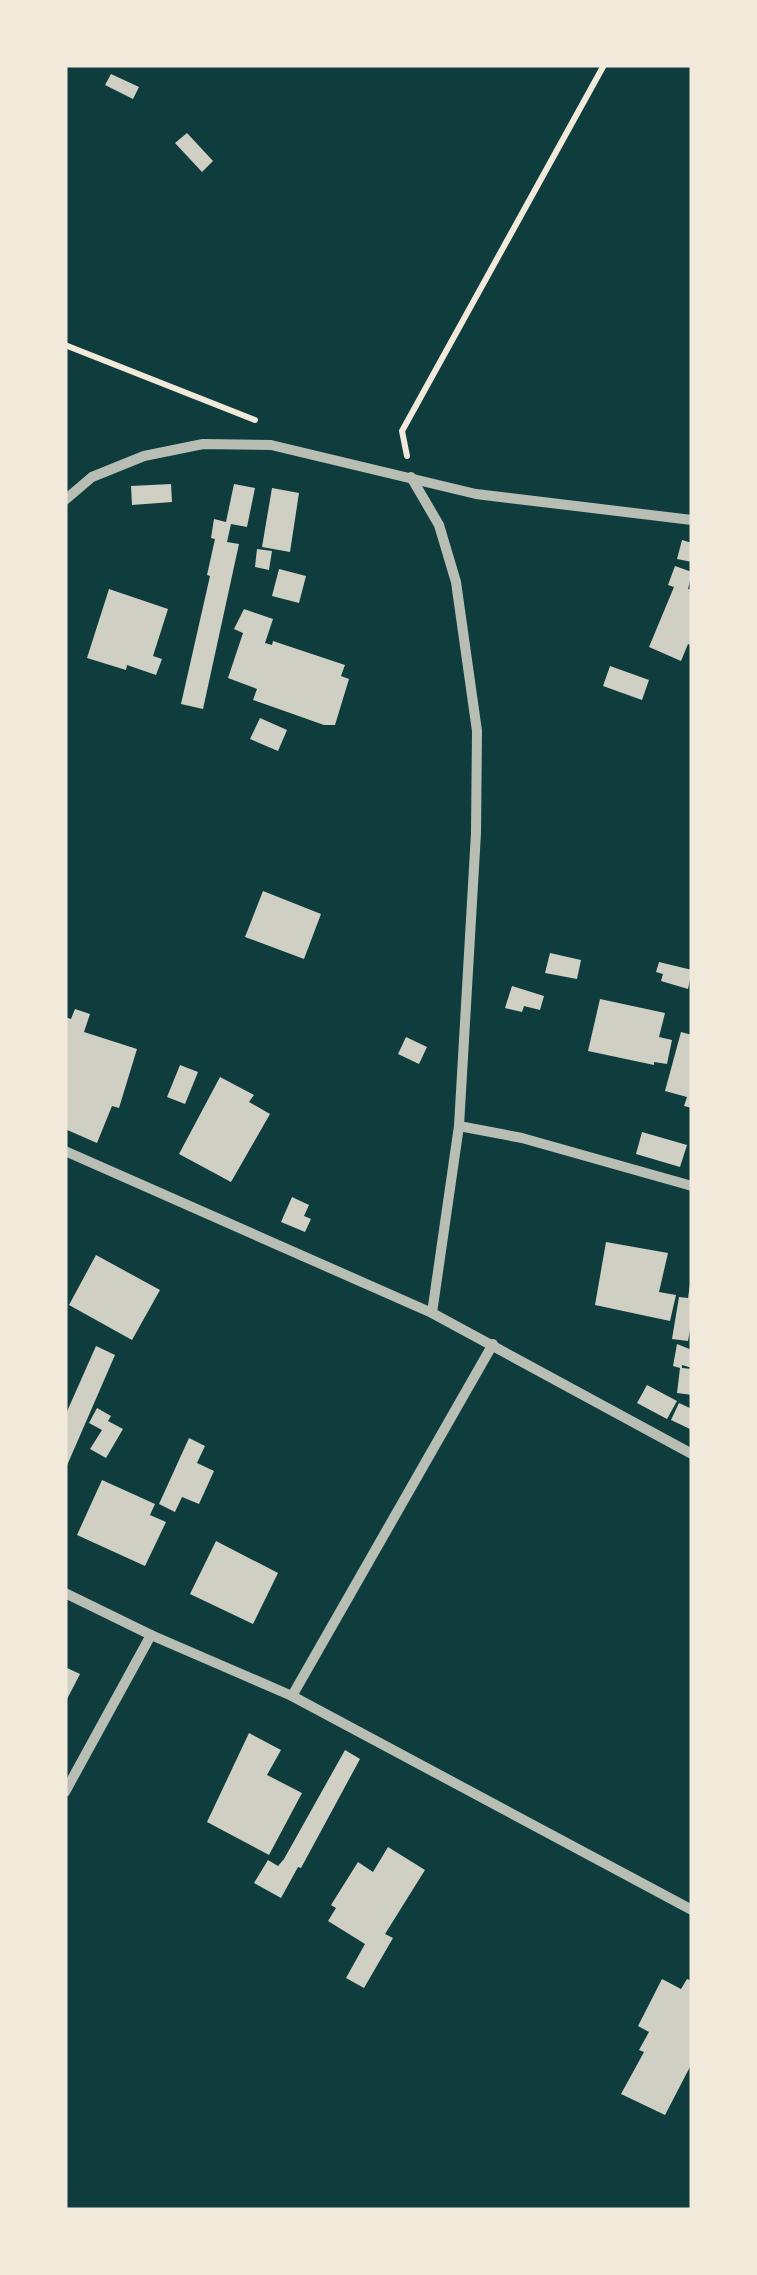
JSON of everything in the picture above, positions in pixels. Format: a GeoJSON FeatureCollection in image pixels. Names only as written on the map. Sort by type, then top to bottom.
{"type":"FeatureCollection","features":[{"type":"Feature","properties":{"kind":"street"},"geometry":{"type":"LineString","coordinates":[[65,500],[92,478],[144,456],[203,444],[271,445],[476,494],[692,520]]}},
{"type":"Feature","properties":{"kind":"street"},"geometry":{"type":"LineString","coordinates":[[410,477],[439,525],[456,582],[477,730],[476,833],[459,1126],[432,1312]]}},
{"type":"Feature","properties":{"kind":"street"},"geometry":{"type":"LineString","coordinates":[[459,1126],[522,1138],[692,1186]]}},
{"type":"Feature","properties":{"kind":"street"},"geometry":{"type":"LineString","coordinates":[[65,1150],[432,1312],[692,1454]]}},
{"type":"Feature","properties":{"kind":"street"},"geometry":{"type":"LineString","coordinates":[[292,1696],[493,1344]]}},
{"type":"Feature","properties":{"kind":"street"},"geometry":{"type":"LineString","coordinates":[[65,1593],[292,1696],[692,1910]]}},
{"type":"Feature","properties":{"kind":"street"},"geometry":{"type":"LineString","coordinates":[[65,1792],[151,1635]]}},
{"type":"Feature","properties":{"kind":"path"},"geometry":{"type":"LineString","coordinates":[[410,477],[402,431],[604,65]]}},
{"type":"Feature","properties":{"kind":"path"},"geometry":{"type":"LineString","coordinates":[[65,345],[265,423]]}},
{"type":"Feature","properties":{"kind":"building"},"geometry":{"type":"Polygon","coordinates":[[[111,74],[139,87],[133,99],[105,85],[111,74]]]}},
{"type":"Feature","properties":{"kind":"building"},"geometry":{"type":"Polygon","coordinates":[[[187,133],[213,161],[202,172],[175,143],[187,133]]]}},
{"type":"Feature","properties":{"kind":"building"},"geometry":{"type":"Polygon","coordinates":[[[171,484],[172,502],[132,505],[131,486],[171,484]]]}},
{"type":"Feature","properties":{"kind":"building"},"geometry":{"type":"Polygon","coordinates":[[[234,484],[255,488],[247,527],[231,524],[227,542],[239,544],[203,709],[181,704],[210,576],[207,575],[215,539],[211,538],[214,519],[226,522],[234,484]]]}},
{"type":"Feature","properties":{"kind":"building"},"geometry":{"type":"Polygon","coordinates":[[[272,488],[299,493],[290,552],[262,547],[272,488]]]}},
{"type":"Feature","properties":{"kind":"building"},"geometry":{"type":"Polygon","coordinates":[[[682,540],[692,543],[692,562],[677,559],[682,540]]]}},
{"type":"Feature","properties":{"kind":"building"},"geometry":{"type":"Polygon","coordinates":[[[257,549],[272,551],[269,570],[255,567],[257,549]]]}},
{"type":"Feature","properties":{"kind":"building"},"geometry":{"type":"Polygon","coordinates":[[[675,566],[692,572],[688,589],[692,590],[692,646],[688,644],[681,661],[649,647],[674,587],[668,585],[675,566]]]}},
{"type":"Feature","properties":{"kind":"building"},"geometry":{"type":"Polygon","coordinates":[[[279,569],[306,576],[299,603],[272,596],[279,569]]]}},
{"type":"Feature","properties":{"kind":"building"},"geometry":{"type":"Polygon","coordinates":[[[109,589],[168,609],[153,656],[162,659],[156,675],[87,658],[109,589]]]}},
{"type":"Feature","properties":{"kind":"building"},"geometry":{"type":"Polygon","coordinates":[[[244,609],[273,619],[265,643],[272,645],[273,641],[345,665],[341,676],[349,679],[335,725],[324,725],[253,700],[257,689],[228,678],[243,633],[234,629],[244,609]]]}},
{"type":"Feature","properties":{"kind":"building"},"geometry":{"type":"Polygon","coordinates":[[[610,666],[649,680],[642,700],[603,686],[610,666]]]}},
{"type":"Feature","properties":{"kind":"building"},"geometry":{"type":"Polygon","coordinates":[[[260,718],[287,730],[278,751],[250,739],[260,718]]]}},
{"type":"Feature","properties":{"kind":"building"},"geometry":{"type":"Polygon","coordinates":[[[263,891],[321,914],[304,959],[245,937],[263,891]]]}},
{"type":"Feature","properties":{"kind":"building"},"geometry":{"type":"Polygon","coordinates":[[[550,953],[581,960],[577,979],[545,973],[550,953]]]}},
{"type":"Feature","properties":{"kind":"building"},"geometry":{"type":"Polygon","coordinates":[[[659,962],[692,970],[688,989],[661,981],[663,974],[656,972],[659,962]]]}},
{"type":"Feature","properties":{"kind":"building"},"geometry":{"type":"Polygon","coordinates":[[[512,986],[544,996],[540,1010],[524,1006],[522,1012],[505,1008],[512,986]]]}},
{"type":"Feature","properties":{"kind":"building"},"geometry":{"type":"Polygon","coordinates":[[[600,999],[665,1013],[659,1037],[672,1040],[667,1064],[654,1065],[588,1051],[600,999]]]}},
{"type":"Feature","properties":{"kind":"building"},"geometry":{"type":"Polygon","coordinates":[[[75,1009],[90,1014],[84,1032],[137,1049],[119,1108],[112,1106],[97,1143],[65,1129],[65,1017],[71,1019],[75,1009]]]}},
{"type":"Feature","properties":{"kind":"building"},"geometry":{"type":"Polygon","coordinates":[[[681,1032],[692,1035],[692,1108],[684,1106],[687,1097],[665,1091],[681,1032]]]}},
{"type":"Feature","properties":{"kind":"building"},"geometry":{"type":"Polygon","coordinates":[[[406,1037],[427,1047],[419,1064],[398,1054],[406,1037]]]}},
{"type":"Feature","properties":{"kind":"building"},"geometry":{"type":"Polygon","coordinates":[[[180,1065],[198,1072],[185,1104],[167,1097],[180,1065]]]}},
{"type":"Feature","properties":{"kind":"building"},"geometry":{"type":"Polygon","coordinates":[[[220,1077],[254,1095],[249,1102],[270,1114],[231,1182],[179,1154],[220,1077]]]}},
{"type":"Feature","properties":{"kind":"building"},"geometry":{"type":"Polygon","coordinates":[[[642,1132],[687,1145],[680,1167],[636,1154],[642,1132]]]}},
{"type":"Feature","properties":{"kind":"building"},"geometry":{"type":"Polygon","coordinates":[[[292,1197],[309,1205],[304,1216],[311,1219],[305,1232],[281,1222],[292,1197]]]}},
{"type":"Feature","properties":{"kind":"building"},"geometry":{"type":"Polygon","coordinates":[[[606,1242],[668,1253],[659,1292],[676,1295],[670,1321],[595,1305],[606,1242]]]}},
{"type":"Feature","properties":{"kind":"building"},"geometry":{"type":"Polygon","coordinates":[[[96,1255],[160,1290],[132,1340],[69,1305],[96,1255]]]}},
{"type":"Feature","properties":{"kind":"building"},"geometry":{"type":"Polygon","coordinates":[[[690,1284],[692,1318],[688,1341],[672,1339],[679,1297],[688,1298],[690,1284]]]}},
{"type":"Feature","properties":{"kind":"building"},"geometry":{"type":"Polygon","coordinates":[[[677,1344],[692,1350],[692,1368],[682,1368],[692,1369],[692,1395],[677,1393],[680,1368],[673,1366],[677,1344]]]}},
{"type":"Feature","properties":{"kind":"building"},"geometry":{"type":"Polygon","coordinates":[[[96,1346],[115,1355],[65,1470],[65,1416],[96,1346]]]}},
{"type":"Feature","properties":{"kind":"building"},"geometry":{"type":"Polygon","coordinates":[[[647,1385],[677,1401],[667,1419],[637,1403],[647,1385]]]}},
{"type":"Feature","properties":{"kind":"building"},"geometry":{"type":"Polygon","coordinates":[[[679,1403],[692,1409],[692,1430],[671,1420],[679,1403]]]}},
{"type":"Feature","properties":{"kind":"building"},"geometry":{"type":"Polygon","coordinates":[[[97,1408],[111,1416],[108,1421],[123,1429],[106,1458],[90,1449],[102,1430],[89,1423],[97,1408]]]}},
{"type":"Feature","properties":{"kind":"building"},"geometry":{"type":"Polygon","coordinates":[[[189,1438],[205,1446],[197,1463],[214,1471],[199,1504],[182,1497],[175,1512],[159,1504],[189,1438]]]}},
{"type":"Feature","properties":{"kind":"building"},"geometry":{"type":"Polygon","coordinates":[[[102,1480],[155,1504],[150,1515],[166,1522],[145,1566],[77,1535],[102,1480]]]}},
{"type":"Feature","properties":{"kind":"building"},"geometry":{"type":"Polygon","coordinates":[[[216,1541],[278,1573],[253,1624],[190,1594],[216,1541]]]}},
{"type":"Feature","properties":{"kind":"building"},"geometry":{"type":"Polygon","coordinates":[[[65,1667],[80,1674],[65,1703],[65,1667]]]}},
{"type":"Feature","properties":{"kind":"building"},"geometry":{"type":"Polygon","coordinates":[[[249,1733],[281,1750],[267,1775],[302,1793],[269,1855],[207,1822],[249,1733]]]}},
{"type":"Feature","properties":{"kind":"building"},"geometry":{"type":"Polygon","coordinates":[[[345,1750],[360,1759],[281,1898],[254,1883],[268,1860],[278,1866],[284,1859],[345,1750]]]}},
{"type":"Feature","properties":{"kind":"building"},"geometry":{"type":"Polygon","coordinates":[[[388,1847],[425,1870],[385,1934],[393,1938],[364,1988],[346,1978],[365,1944],[328,1921],[336,1908],[331,1905],[358,1862],[373,1872],[388,1847]]]}},
{"type":"Feature","properties":{"kind":"building"},"geometry":{"type":"Polygon","coordinates":[[[662,1979],[681,1989],[687,1979],[692,1981],[692,2063],[665,2115],[621,2094],[644,2052],[639,2050],[649,2032],[638,2026],[662,1979]]]}}]}
